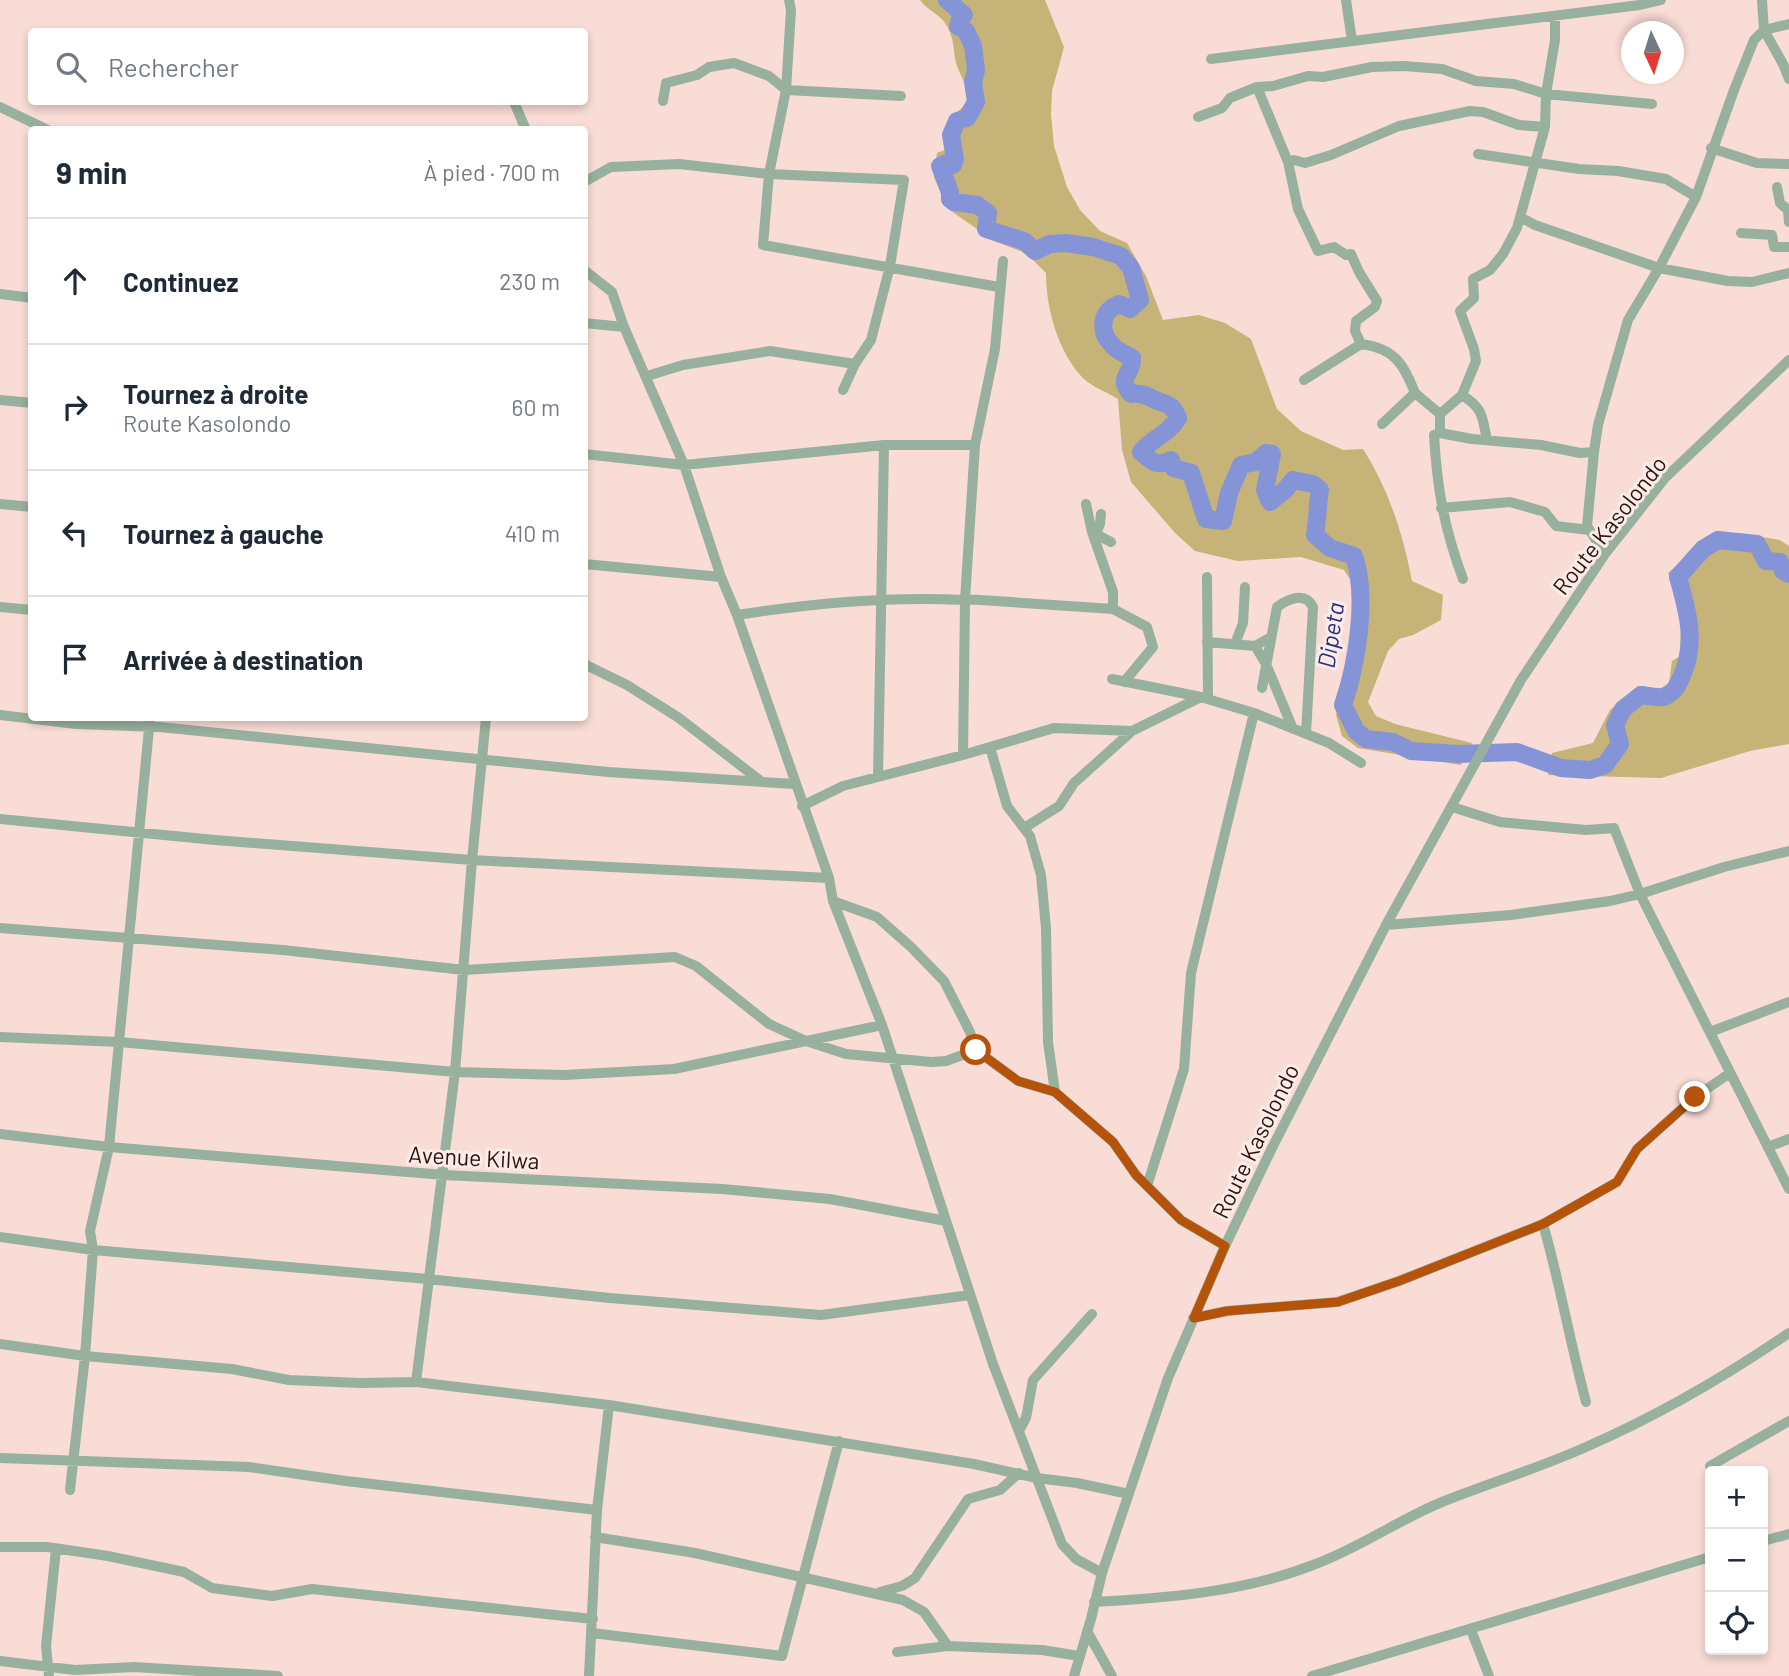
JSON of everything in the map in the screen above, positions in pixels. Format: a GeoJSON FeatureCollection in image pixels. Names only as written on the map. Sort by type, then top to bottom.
{"type":"FeatureCollection","features":[{"type":"Feature","properties":{"kind":"street"},"geometry":{"type":"LineString","coordinates":[[789,0],[791,10],[786,90],[769,174],[763,245],[999,287]]}},
{"type":"Feature","properties":{"kind":"street"},"geometry":{"type":"LineString","coordinates":[[1346,0],[1352,41]]}},
{"type":"Feature","properties":{"kind":"street"},"geometry":{"type":"LineString","coordinates":[[1210,59],[1334,41],[1555,16],[1596,5],[1661,0]]}},
{"type":"Feature","properties":{"kind":"street"},"geometry":{"type":"LineString","coordinates":[[1762,0],[1764,30],[1789,79]]}},
{"type":"Feature","properties":{"kind":"street"},"geometry":{"type":"LineString","coordinates":[[1440,433],[1440,414],[1462,395],[1476,361],[1460,312],[1474,298],[1474,279],[1490,271],[1517,228],[1545,127],[1546,94],[1555,40],[1555,16]]}},
{"type":"Feature","properties":{"kind":"street"},"geometry":{"type":"LineString","coordinates":[[1605,554],[1587,526],[1594,452],[1598,425],[1628,320],[1696,197],[1711,148],[1754,40],[1764,30],[1789,24]]}},
{"type":"Feature","properties":{"kind":"street"},"geometry":{"type":"LineString","coordinates":[[663,101],[666,83],[697,75],[709,66],[734,63],[769,76],[786,90],[901,96]]}},
{"type":"Feature","properties":{"kind":"street"},"geometry":{"type":"LineString","coordinates":[[1198,117],[1222,108],[1230,98],[1257,87],[1273,86],[1308,76],[1323,77],[1372,67],[1404,66],[1442,69],[1476,81],[1514,84],[1546,94],[1652,104]]}},
{"type":"Feature","properties":{"kind":"street"},"geometry":{"type":"LineString","coordinates":[[1257,87],[1287,162],[1298,209],[1318,251],[1334,247],[1346,255],[1351,254],[1377,301],[1375,307],[1356,321],[1355,331],[1361,344]]}},
{"type":"Feature","properties":{"kind":"street"},"geometry":{"type":"LineString","coordinates":[[515,105],[524,126]]}},
{"type":"Feature","properties":{"kind":"street"},"geometry":{"type":"LineString","coordinates":[[0,107],[40,126]]}},
{"type":"Feature","properties":{"kind":"street"},"geometry":{"type":"LineString","coordinates":[[1287,162],[1294,160],[1305,163],[1399,126],[1470,111],[1483,112],[1519,125],[1545,127]]}},
{"type":"Feature","properties":{"kind":"street"},"geometry":{"type":"LineString","coordinates":[[1711,148],[1757,163],[1789,164]]}},
{"type":"Feature","properties":{"kind":"street"},"geometry":{"type":"LineString","coordinates":[[1478,154],[1580,169],[1618,170],[1667,179],[1696,197]]}},
{"type":"Feature","properties":{"kind":"street"},"geometry":{"type":"LineString","coordinates":[[588,180],[611,167],[679,164],[769,174],[904,180],[890,266],[871,340],[855,364],[843,390]]}},
{"type":"Feature","properties":{"kind":"street"},"geometry":{"type":"LineString","coordinates":[[1777,187],[1780,203],[1788,210],[1789,222]]}},
{"type":"Feature","properties":{"kind":"street"},"geometry":{"type":"LineString","coordinates":[[1520,217],[1535,225],[1659,268],[1728,281],[1752,282],[1789,273]]}},
{"type":"Feature","properties":{"kind":"street"},"geometry":{"type":"LineString","coordinates":[[1741,233],[1772,235],[1774,247],[1789,247]]}},
{"type":"Feature","properties":{"kind":"street"},"geometry":{"type":"LineString","coordinates":[[963,755],[965,599],[975,444],[995,349],[1003,261]]}},
{"type":"Feature","properties":{"kind":"street"},"geometry":{"type":"LineString","coordinates":[[588,273],[612,292],[624,327],[684,465],[721,577],[737,615],[829,878],[833,901],[883,1025],[970,1295],[1062,1544],[1076,1559],[1102,1573]]}},
{"type":"Feature","properties":{"kind":"street"},"geometry":{"type":"LineString","coordinates":[[0,294],[28,298]]}},
{"type":"Feature","properties":{"kind":"street"},"geometry":{"type":"LineString","coordinates":[[588,323],[624,327]]}},
{"type":"Feature","properties":{"kind":"street"},"geometry":{"type":"LineString","coordinates":[[1304,380],[1361,344],[1375,346],[1392,354],[1406,372],[1415,394],[1440,414]]}},
{"type":"Feature","properties":{"kind":"street"},"geometry":{"type":"LineString","coordinates":[[647,376],[683,365],[770,351],[855,364]]}},
{"type":"Feature","properties":{"kind":"street","name":"Route Kasolondo"},"geometry":{"type":"LineString","coordinates":[[1074,1676],[1102,1573],[1168,1378],[1225,1246],[1272,1148],[1386,925],[1521,680],[1605,554],[1665,478],[1789,360]]}},
{"type":"Feature","properties":{"kind":"street"},"geometry":{"type":"LineString","coordinates":[[1382,424],[1415,394]]}},
{"type":"Feature","properties":{"kind":"street"},"geometry":{"type":"LineString","coordinates":[[1462,395],[1475,403],[1481,411],[1487,440]]}},
{"type":"Feature","properties":{"kind":"street"},"geometry":{"type":"LineString","coordinates":[[0,400],[28,403]]}},
{"type":"Feature","properties":{"kind":"street"},"geometry":{"type":"LineString","coordinates":[[1463,579],[1449,541],[1441,508],[1434,435],[1440,433],[1541,445],[1580,453],[1594,452]]}},
{"type":"Feature","properties":{"kind":"street"},"geometry":{"type":"LineString","coordinates":[[588,454],[684,465],[884,445],[975,444]]}},
{"type":"Feature","properties":{"kind":"street"},"geometry":{"type":"LineString","coordinates":[[878,777],[884,445]]}},
{"type":"Feature","properties":{"kind":"street"},"geometry":{"type":"LineString","coordinates":[[1441,508],[1510,502],[1545,512],[1556,526],[1589,530]]}},
{"type":"Feature","properties":{"kind":"street"},"geometry":{"type":"LineString","coordinates":[[0,504],[28,507]]}},
{"type":"Feature","properties":{"kind":"street"},"geometry":{"type":"LineString","coordinates":[[1086,504],[1113,592],[1113,609]]}},
{"type":"Feature","properties":{"kind":"street"},"geometry":{"type":"LineString","coordinates":[[1094,533],[1100,524],[1101,514]]}},
{"type":"Feature","properties":{"kind":"street"},"geometry":{"type":"LineString","coordinates":[[1094,533],[1111,541]]}},
{"type":"Feature","properties":{"kind":"street"},"geometry":{"type":"LineString","coordinates":[[588,564],[721,577]]}},
{"type":"Feature","properties":{"kind":"street"},"geometry":{"type":"LineString","coordinates":[[1205,697],[1207,577]]}},
{"type":"Feature","properties":{"kind":"street"},"geometry":{"type":"LineString","coordinates":[[1235,644],[1243,622],[1245,587]]}},
{"type":"Feature","properties":{"kind":"street"},"geometry":{"type":"LineString","coordinates":[[737,615],[800,605],[912,597],[1113,609],[1147,627],[1152,638],[1153,647],[1124,682]]}},
{"type":"Feature","properties":{"kind":"street"},"geometry":{"type":"LineString","coordinates":[[1262,688],[1277,607],[1290,598],[1301,597],[1310,601],[1313,607],[1306,734]]}},
{"type":"Feature","properties":{"kind":"street"},"geometry":{"type":"LineString","coordinates":[[0,607],[28,610]]}},
{"type":"Feature","properties":{"kind":"street"},"geometry":{"type":"LineString","coordinates":[[1207,642],[1255,646],[1272,637]]}},
{"type":"Feature","properties":{"kind":"street"},"geometry":{"type":"LineString","coordinates":[[1255,646],[1266,664],[1293,729]]}},
{"type":"Feature","properties":{"kind":"street"},"geometry":{"type":"LineString","coordinates":[[588,666],[627,685],[679,718],[762,782]]}},
{"type":"Feature","properties":{"kind":"street"},"geometry":{"type":"LineString","coordinates":[[1112,679],[1205,697],[1254,713],[1329,743],[1361,763]]}},
{"type":"Feature","properties":{"kind":"street"},"geometry":{"type":"LineString","coordinates":[[1024,828],[1059,806],[1074,783],[1132,731],[1205,697]]}},
{"type":"Feature","properties":{"kind":"street"},"geometry":{"type":"LineString","coordinates":[[1147,1186],[1184,1069],[1191,973],[1254,713]]}},
{"type":"Feature","properties":{"kind":"street"},"geometry":{"type":"LineString","coordinates":[[0,715],[28,718]]}},
{"type":"Feature","properties":{"kind":"street"},"geometry":{"type":"LineString","coordinates":[[51,721],[76,724],[150,722],[482,761],[652,776],[794,784]]}},
{"type":"Feature","properties":{"kind":"street"},"geometry":{"type":"LineString","coordinates":[[416,1382],[455,1072],[486,721]]}},
{"type":"Feature","properties":{"kind":"street"},"geometry":{"type":"LineString","coordinates":[[70,1490],[85,1356],[93,1250],[90,1231],[109,1147],[150,722]]}},
{"type":"Feature","properties":{"kind":"street"},"geometry":{"type":"LineString","coordinates":[[802,806],[843,786],[1054,728],[1132,731]]}},
{"type":"Feature","properties":{"kind":"street"},"geometry":{"type":"LineString","coordinates":[[990,747],[1007,806],[1030,836],[1041,875],[1046,928],[1048,1042],[1055,1092]]}},
{"type":"Feature","properties":{"kind":"street"},"geometry":{"type":"LineString","coordinates":[[1452,807],[1500,822],[1572,829],[1614,828],[1640,894],[1789,1189]]}},
{"type":"Feature","properties":{"kind":"street"},"geometry":{"type":"LineString","coordinates":[[0,820],[472,860],[829,878]]}},
{"type":"Feature","properties":{"kind":"street"},"geometry":{"type":"LineString","coordinates":[[1386,925],[1511,915],[1640,894],[1724,867],[1789,851]]}},
{"type":"Feature","properties":{"kind":"street"},"geometry":{"type":"LineString","coordinates":[[833,901],[877,917],[920,955],[944,981],[970,1032],[976,1050],[1018,1081],[1055,1092],[1113,1142],[1136,1175],[1181,1220],[1225,1246]]}},
{"type":"Feature","properties":{"kind":"street"},"geometry":{"type":"LineString","coordinates":[[0,928],[282,950],[464,970],[675,957],[696,966],[769,1024],[806,1041],[846,1054],[893,1059],[946,1060],[976,1050]]}},
{"type":"Feature","properties":{"kind":"street"},"geometry":{"type":"LineString","coordinates":[[1710,1032],[1789,1002]]}},
{"type":"Feature","properties":{"kind":"street"},"geometry":{"type":"LineString","coordinates":[[0,1037],[119,1042],[455,1072],[564,1075],[674,1069],[883,1025]]}},
{"type":"Feature","properties":{"kind":"street"},"geometry":{"type":"LineString","coordinates":[[1194,1318],[1227,1311],[1338,1302],[1543,1224],[1617,1182],[1637,1149],[1695,1097],[1730,1073]]}},
{"type":"Feature","properties":{"kind":"street","name":"Avenue Kilwa"},"geometry":{"type":"LineString","coordinates":[[0,1134],[109,1147],[444,1175],[722,1189],[830,1199],[946,1221]]}},
{"type":"Feature","properties":{"kind":"street"},"geometry":{"type":"LineString","coordinates":[[1768,1147],[1789,1139]]}},
{"type":"Feature","properties":{"kind":"street"},"geometry":{"type":"LineString","coordinates":[[1543,1224],[1560,1283],[1586,1402]]}},
{"type":"Feature","properties":{"kind":"street"},"geometry":{"type":"LineString","coordinates":[[0,1237],[93,1250],[821,1315],[970,1295]]}},
{"type":"Feature","properties":{"kind":"street"},"geometry":{"type":"LineString","coordinates":[[1019,1431],[1026,1418],[1033,1380],[1092,1314]]}},
{"type":"Feature","properties":{"kind":"street"},"geometry":{"type":"LineString","coordinates":[[1094,1602],[1186,1595],[1223,1589],[1314,1565],[1431,1507],[1505,1481],[1586,1447],[1661,1411],[1718,1381],[1789,1333]]}},
{"type":"Feature","properties":{"kind":"street"},"geometry":{"type":"LineString","coordinates":[[0,1343],[85,1356],[232,1369],[289,1380],[416,1382],[609,1405],[839,1441],[1129,1494]]}},
{"type":"Feature","properties":{"kind":"street"},"geometry":{"type":"LineString","coordinates":[[589,1676],[595,1537],[609,1405]]}},
{"type":"Feature","properties":{"kind":"street"},"geometry":{"type":"LineString","coordinates":[[1710,1466],[1789,1421]]}},
{"type":"Feature","properties":{"kind":"street"},"geometry":{"type":"LineString","coordinates":[[592,1633],[782,1656],[839,1441]]}},
{"type":"Feature","properties":{"kind":"street"},"geometry":{"type":"LineString","coordinates":[[0,1458],[249,1467],[360,1483],[597,1510]]}},
{"type":"Feature","properties":{"kind":"street"},"geometry":{"type":"LineString","coordinates":[[874,1593],[902,1586],[915,1578],[968,1499],[1000,1490],[1018,1474]]}},
{"type":"Feature","properties":{"kind":"street"},"geometry":{"type":"LineString","coordinates":[[1768,1540],[1789,1534]]}},
{"type":"Feature","properties":{"kind":"street"},"geometry":{"type":"LineString","coordinates":[[595,1537],[695,1553],[903,1600],[924,1612],[948,1646]]}},
{"type":"Feature","properties":{"kind":"street"},"geometry":{"type":"LineString","coordinates":[[0,1547],[55,1549],[184,1572],[212,1588],[272,1596],[312,1589],[593,1619]]}},
{"type":"Feature","properties":{"kind":"street"},"geometry":{"type":"LineString","coordinates":[[50,1671],[46,1646],[55,1549]]}},
{"type":"Feature","properties":{"kind":"street"},"geometry":{"type":"LineString","coordinates":[[1312,1676],[1705,1559]]}},
{"type":"Feature","properties":{"kind":"street"},"geometry":{"type":"LineString","coordinates":[[1471,1630],[1489,1676]]}},
{"type":"Feature","properties":{"kind":"street"},"geometry":{"type":"LineString","coordinates":[[1087,1631],[1112,1676]]}},
{"type":"Feature","properties":{"kind":"street"},"geometry":{"type":"LineString","coordinates":[[897,1652],[948,1646],[1041,1650],[1079,1656]]}},
{"type":"Feature","properties":{"kind":"street"},"geometry":{"type":"LineString","coordinates":[[0,1661],[50,1671],[141,1667],[278,1676]]}},
{"type":"Feature","properties":{"kind":"shaded area"},"geometry":{"type":"Polygon","coordinates":[[[920,0],[1045,0],[1064,47],[1052,91],[1054,146],[1067,187],[1080,210],[1100,231],[1127,243],[1146,276],[1163,320],[1199,315],[1225,323],[1251,339],[1277,409],[1301,431],[1343,450],[1363,449],[1394,513],[1412,581],[1443,595],[1441,620],[1413,635],[1399,639],[1388,651],[1368,702],[1376,716],[1395,724],[1472,743],[1461,765],[1358,748],[1342,736],[1336,715],[1356,613],[1351,581],[1344,570],[1301,557],[1238,561],[1195,551],[1176,534],[1131,482],[1122,450],[1118,399],[1084,380],[1065,353],[1054,327],[1046,273],[1026,253],[994,241],[947,208],[934,177],[937,153],[945,150],[949,122],[969,103],[969,98],[957,66],[948,29],[920,0]]]}},
{"type":"Feature","properties":{"kind":"shaded area"},"geometry":{"type":"Polygon","coordinates":[[[1738,533],[1780,540],[1789,546],[1789,744],[1750,751],[1661,778],[1548,775],[1552,753],[1593,743],[1610,710],[1638,686],[1660,689],[1669,683],[1672,661],[1680,656],[1682,603],[1668,573],[1712,534],[1738,533]]]}},
{"type":"Feature","properties":{"kind":"waterway","name":"Dipeta"},"geometry":{"type":"LineString","coordinates":[[947,0],[964,15],[958,26],[966,31],[973,46],[976,70],[973,82],[976,102],[967,118],[957,121],[951,135],[955,159],[953,165],[940,166],[950,199],[977,205],[988,213],[986,229],[1024,241],[1035,251],[1050,244],[1066,243],[1093,247],[1121,256],[1131,268],[1140,300],[1130,309],[1119,304],[1113,307],[1105,317],[1103,328],[1114,347],[1132,358],[1125,380],[1131,394],[1143,394],[1168,405],[1178,418],[1141,452],[1155,462],[1171,460],[1174,468],[1191,473],[1206,519],[1223,521],[1229,493],[1241,465],[1256,462],[1266,453],[1272,454],[1265,490],[1270,502],[1293,480],[1313,484],[1320,490],[1315,535],[1330,548],[1354,556],[1358,572],[1359,630],[1353,670],[1343,705],[1356,731],[1366,739],[1393,742],[1411,751],[1458,754],[1517,752],[1561,768],[1590,770],[1605,765],[1620,744],[1615,725],[1623,709],[1641,695],[1666,696],[1674,690],[1681,678],[1690,640],[1688,615],[1678,577],[1703,549],[1718,540],[1757,544],[1766,561],[1780,562],[1783,571],[1789,574]]}},
{"type":"Feature","properties":{"kind":"route"},"geometry":{"type":"LineString","coordinates":[[976,1050],[1018,1081],[1055,1092],[1113,1142],[1136,1175],[1181,1220],[1225,1246],[1194,1318],[1227,1311],[1338,1302],[1543,1224],[1617,1182],[1637,1149],[1695,1097]]}}]}
